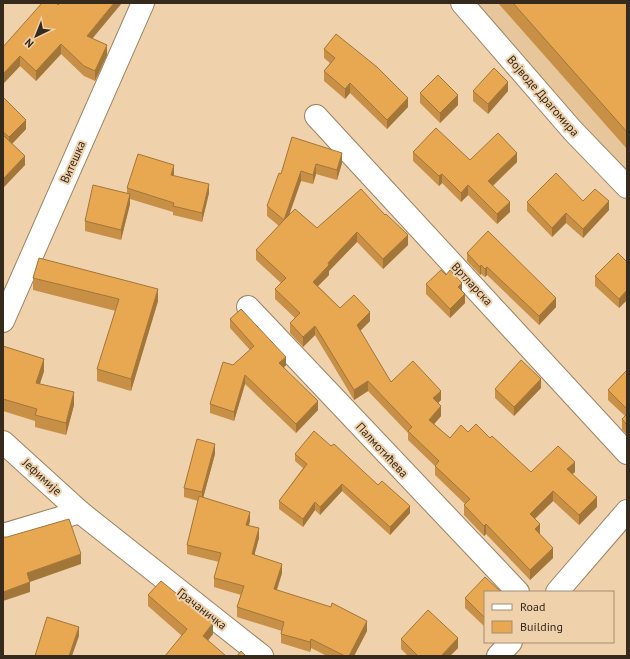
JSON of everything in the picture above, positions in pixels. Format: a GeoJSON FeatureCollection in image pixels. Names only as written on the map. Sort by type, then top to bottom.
{"type":"FeatureCollection","features":[{"type":"Feature","properties":{"kind":"street","name":"Витешка"},"geometry":{"type":"LineString","coordinates":[[3,321],[143,3]]}},
{"type":"Feature","properties":{"kind":"street","name":"Војводе Драгомира"},"geometry":{"type":"LineString","coordinates":[[462,3],[573,131],[627,187]]}},
{"type":"Feature","properties":{"kind":"street","name":"Вртларска"},"geometry":{"type":"LineString","coordinates":[[316,116],[627,453]]}},
{"type":"Feature","properties":{"kind":"street","name":"Палмотићева"},"geometry":{"type":"LineString","coordinates":[[248,306],[517,591]]}},
{"type":"Feature","properties":{"kind":"street","name":"Јефимије"},"geometry":{"type":"LineString","coordinates":[[3,442],[80,512],[142,562]]}},
{"type":"Feature","properties":{"kind":"street"},"geometry":{"type":"LineString","coordinates":[[558,591],[627,511]]}},
{"type":"Feature","properties":{"kind":"street"},"geometry":{"type":"LineString","coordinates":[[3,534],[80,512]]}},
{"type":"Feature","properties":{"kind":"street","name":"Грачаничка"},"geometry":{"type":"LineString","coordinates":[[142,562],[262,656]]}},
{"type":"Feature","properties":{"kind":"street"},"geometry":{"type":"LineString","coordinates":[[498,656],[510,643]]}},
{"type":"Feature","properties":{"kind":"shaded area"},"geometry":{"type":"Polygon","coordinates":[[[464,3],[627,3],[627,179],[464,3]]]}},
{"type":"Feature","properties":{"kind":"building"},"geometry":{"type":"Polygon","coordinates":[[[42,3],[57,3],[58,5],[60,3],[114,3],[87,36],[107,45],[95,71],[84,66],[61,44],[36,71],[20,56],[3,74],[3,47],[42,3]]]}},
{"type":"Feature","properties":{"kind":"building"},"geometry":{"type":"Polygon","coordinates":[[[513,3],[627,3],[627,132],[513,3]]]}},
{"type":"Feature","properties":{"kind":"building"},"geometry":{"type":"Polygon","coordinates":[[[336,34],[377,67],[408,98],[387,120],[350,83],[345,89],[324,71],[335,58],[324,49],[336,34]]]}},
{"type":"Feature","properties":{"kind":"building"},"geometry":{"type":"Polygon","coordinates":[[[494,68],[508,82],[488,104],[473,91],[494,68]]]}},
{"type":"Feature","properties":{"kind":"building"},"geometry":{"type":"Polygon","coordinates":[[[438,75],[458,95],[440,113],[420,93],[438,75]]]}},
{"type":"Feature","properties":{"kind":"building"},"geometry":{"type":"Polygon","coordinates":[[[3,97],[26,120],[9,137],[3,132],[3,97]]]}},
{"type":"Feature","properties":{"kind":"building"},"geometry":{"type":"Polygon","coordinates":[[[436,128],[470,160],[498,133],[517,153],[488,181],[510,202],[497,214],[468,185],[461,193],[442,174],[439,176],[413,152],[436,128]]]}},
{"type":"Feature","properties":{"kind":"building"},"geometry":{"type":"Polygon","coordinates":[[[3,135],[25,156],[3,179],[3,135]]]}},
{"type":"Feature","properties":{"kind":"building"},"geometry":{"type":"Polygon","coordinates":[[[292,137],[342,153],[337,170],[316,164],[313,175],[301,171],[284,220],[267,206],[279,173],[281,174],[292,137]]]}},
{"type":"Feature","properties":{"kind":"building"},"geometry":{"type":"Polygon","coordinates":[[[138,154],[174,165],[171,175],[209,184],[202,213],[173,206],[174,203],[127,188],[138,154]]]}},
{"type":"Feature","properties":{"kind":"building"},"geometry":{"type":"Polygon","coordinates":[[[556,173],[583,201],[595,189],[609,201],[583,229],[566,213],[552,228],[527,202],[556,173]]]}},
{"type":"Feature","properties":{"kind":"building"},"geometry":{"type":"Polygon","coordinates":[[[93,185],[130,194],[121,230],[85,221],[93,185]]]}},
{"type":"Feature","properties":{"kind":"building"},"geometry":{"type":"Polygon","coordinates":[[[361,189],[385,215],[386,214],[408,235],[383,259],[357,232],[328,263],[329,265],[313,282],[340,308],[354,295],[370,312],[357,325],[391,382],[413,361],[441,391],[433,398],[441,406],[429,420],[450,438],[461,425],[468,432],[476,424],[490,438],[492,436],[531,472],[558,446],[575,462],[567,469],[597,497],[579,515],[553,491],[530,514],[540,524],[535,529],[553,548],[530,570],[486,524],[484,526],[464,505],[470,499],[435,466],[439,461],[408,431],[412,427],[368,381],[354,390],[315,326],[303,337],[290,323],[300,313],[275,289],[286,278],[256,250],[295,209],[317,228],[361,189]]]}},
{"type":"Feature","properties":{"kind":"building"},"geometry":{"type":"Polygon","coordinates":[[[488,231],[556,298],[539,316],[487,267],[485,269],[481,265],[480,267],[467,253],[488,231]]]}},
{"type":"Feature","properties":{"kind":"building"},"geometry":{"type":"Polygon","coordinates":[[[618,253],[627,262],[627,290],[619,299],[595,276],[618,253]]]}},
{"type":"Feature","properties":{"kind":"building"},"geometry":{"type":"Polygon","coordinates":[[[39,258],[158,289],[131,379],[97,369],[119,299],[33,278],[39,258]]]}},
{"type":"Feature","properties":{"kind":"building"},"geometry":{"type":"Polygon","coordinates":[[[441,270],[446,275],[450,270],[462,283],[458,287],[465,294],[450,309],[426,284],[441,270]]]}},
{"type":"Feature","properties":{"kind":"building"},"geometry":{"type":"Polygon","coordinates":[[[241,309],[286,357],[279,363],[318,401],[296,424],[245,375],[234,412],[210,404],[223,362],[233,365],[254,346],[230,319],[241,309]]]}},
{"type":"Feature","properties":{"kind":"building"},"geometry":{"type":"Polygon","coordinates":[[[3,346],[44,359],[36,383],[74,392],[66,423],[35,415],[37,409],[3,399],[3,346]]]}},
{"type":"Feature","properties":{"kind":"building"},"geometry":{"type":"Polygon","coordinates":[[[521,360],[541,379],[514,407],[495,389],[521,360]]]}},
{"type":"Feature","properties":{"kind":"building"},"geometry":{"type":"Polygon","coordinates":[[[627,370],[627,409],[608,390],[627,370]]]}},
{"type":"Feature","properties":{"kind":"building"},"geometry":{"type":"Polygon","coordinates":[[[627,414],[627,425],[622,419],[627,414]]]}},
{"type":"Feature","properties":{"kind":"building"},"geometry":{"type":"Polygon","coordinates":[[[314,431],[331,446],[334,444],[378,485],[382,481],[410,506],[390,527],[342,484],[320,507],[315,502],[303,519],[279,501],[307,464],[295,454],[314,431]]]}},
{"type":"Feature","properties":{"kind":"building"},"geometry":{"type":"Polygon","coordinates":[[[197,439],[215,444],[202,492],[184,488],[197,439]]]}},
{"type":"Feature","properties":{"kind":"building"},"geometry":{"type":"Polygon","coordinates":[[[199,496],[250,512],[246,525],[259,528],[252,554],[282,564],[274,589],[331,607],[332,603],[367,621],[349,656],[345,656],[311,639],[310,642],[281,634],[284,622],[237,607],[244,586],[214,578],[221,553],[187,545],[199,496]]]}},
{"type":"Feature","properties":{"kind":"building"},"geometry":{"type":"Polygon","coordinates":[[[69,519],[81,554],[27,573],[30,582],[3,592],[3,537],[69,519]]]}},
{"type":"Feature","properties":{"kind":"building"},"geometry":{"type":"Polygon","coordinates":[[[485,577],[500,591],[484,591],[484,617],[465,598],[485,577]]]}},
{"type":"Feature","properties":{"kind":"building"},"geometry":{"type":"Polygon","coordinates":[[[161,581],[213,623],[203,636],[226,656],[165,656],[187,629],[148,595],[161,581]]]}},
{"type":"Feature","properties":{"kind":"building"},"geometry":{"type":"Polygon","coordinates":[[[428,610],[458,638],[441,656],[418,656],[401,639],[428,610]]]}},
{"type":"Feature","properties":{"kind":"building"},"geometry":{"type":"Polygon","coordinates":[[[47,617],[79,627],[69,656],[35,656],[47,617]]]}},
{"type":"Feature","properties":{"kind":"building"},"geometry":{"type":"Polygon","coordinates":[[[241,651],[246,656],[237,656],[241,651]]]}}]}
